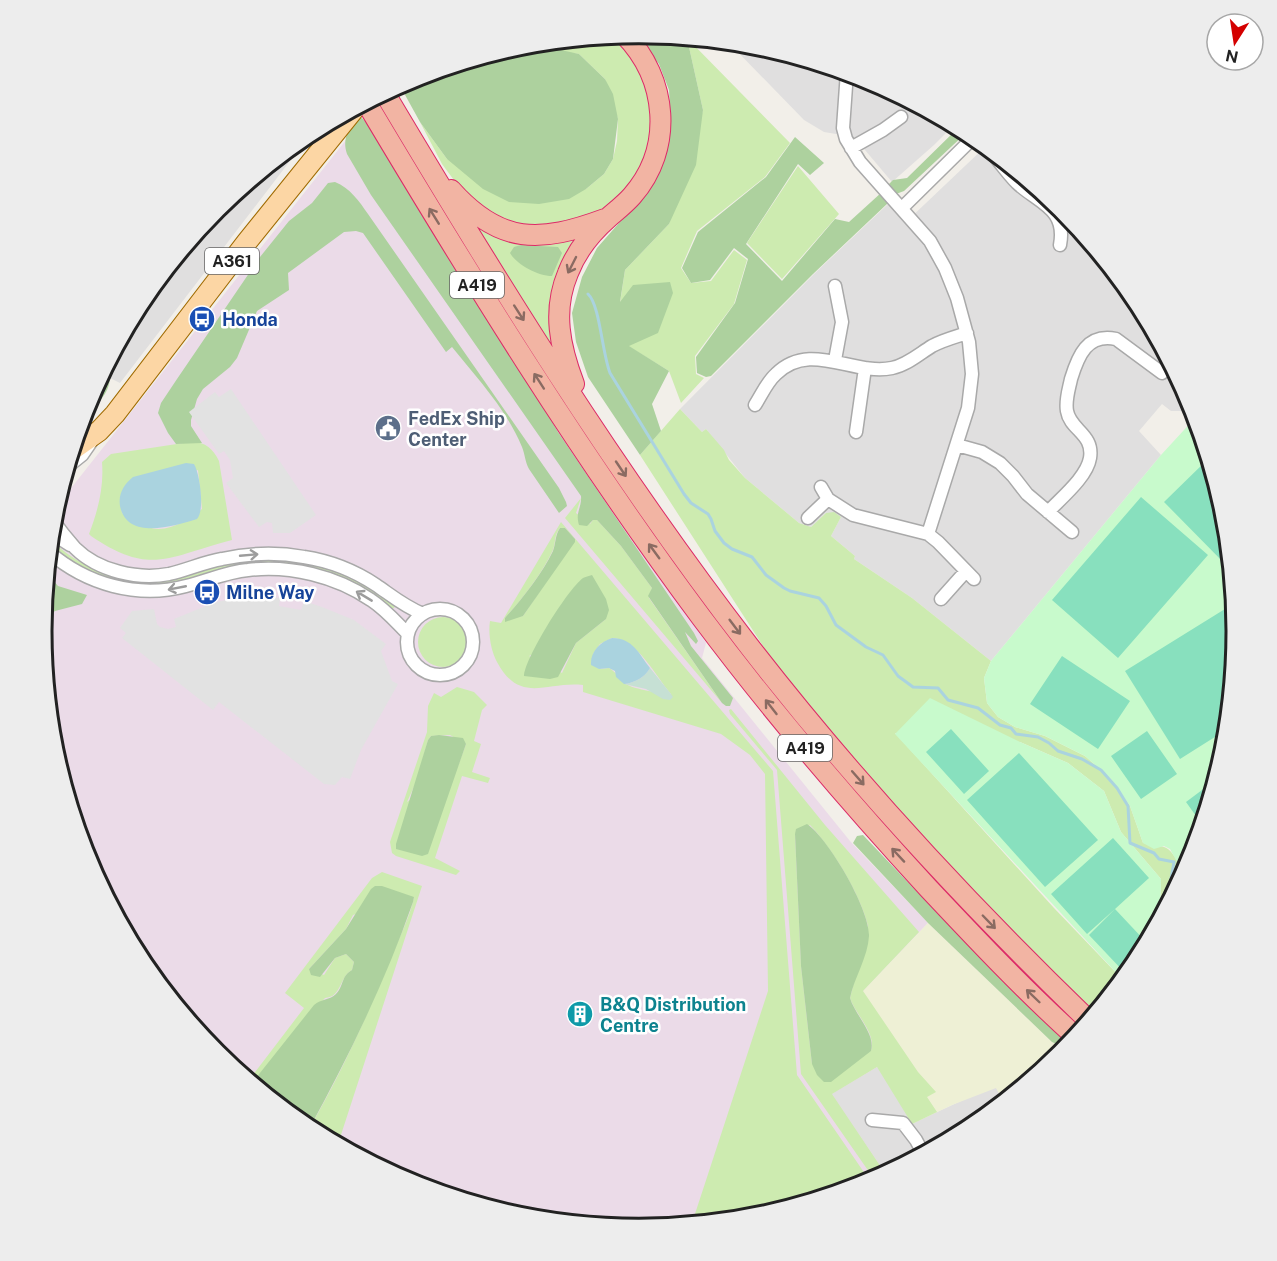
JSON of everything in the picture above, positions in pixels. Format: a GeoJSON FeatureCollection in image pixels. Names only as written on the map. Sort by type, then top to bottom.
{"type":"FeatureCollection","features":[{"type":"Feature","properties":{"kind":"highway","name":"A419"},"geometry":{"type":"LineString","coordinates":[[588,420],[563,353],[558,320],[559,305],[564,281],[586,242],[607,218],[627,201],[644,179],[655,158],[660,133],[661,110],[654,78],[633,44]]}},
{"type":"Feature","properties":{"kind":"highway","name":"A419"},"geometry":{"type":"LineString","coordinates":[[388,100],[511,302],[588,420],[669,538],[750,648],[830,745],[948,880],[1083,1015]]}},
{"type":"Feature","properties":{"kind":"highway","name":"A419"},"geometry":{"type":"LineString","coordinates":[[370,109],[478,286],[571,430],[630,519],[702,618],[787,727],[884,840],[989,953],[1068,1031]]}},
{"type":"Feature","properties":{"kind":"highway","name":"A419"},"geometry":{"type":"LineString","coordinates":[[421,156],[471,209],[486,221],[504,230],[529,235],[547,235],[575,229],[607,218]]}},
{"type":"Feature","properties":{"kind":"main road","name":"A361"},"geometry":{"type":"LineString","coordinates":[[83,442],[115,414],[246,243],[342,124]]}},
{"type":"Feature","properties":{"kind":"street"},"geometry":{"type":"LineString","coordinates":[[846,82],[843,130],[851,148],[874,178],[930,241],[942,262],[962,311],[967,333],[972,375],[968,408],[928,534]]}},
{"type":"Feature","properties":{"kind":"street"},"geometry":{"type":"LineString","coordinates":[[851,148],[883,130],[900,117]]}},
{"type":"Feature","properties":{"kind":"street"},"geometry":{"type":"LineString","coordinates":[[902,208],[967,144]]}},
{"type":"Feature","properties":{"kind":"street"},"geometry":{"type":"LineString","coordinates":[[1014,180],[1030,193]]}},
{"type":"Feature","properties":{"kind":"street"},"geometry":{"type":"LineString","coordinates":[[1053,214],[1060,225],[1060,245]]}},
{"type":"Feature","properties":{"kind":"street"},"geometry":{"type":"LineString","coordinates":[[835,360],[842,322],[836,286]]}},
{"type":"Feature","properties":{"kind":"street"},"geometry":{"type":"LineString","coordinates":[[755,405],[776,373],[791,363],[810,358],[882,369],[899,366],[944,340],[967,333]]}},
{"type":"Feature","properties":{"kind":"street"},"geometry":{"type":"LineString","coordinates":[[1048,512],[1084,472],[1090,459],[1090,447],[1087,440],[1070,420],[1066,404],[1076,364],[1084,348],[1101,338],[1116,339],[1162,373]]}},
{"type":"Feature","properties":{"kind":"street"},"geometry":{"type":"LineString","coordinates":[[856,432],[865,368]]}},
{"type":"Feature","properties":{"kind":"street"},"geometry":{"type":"LineString","coordinates":[[78,459],[96,433]]}},
{"type":"Feature","properties":{"kind":"street"},"geometry":{"type":"LineString","coordinates":[[957,445],[982,453],[1000,463],[1027,494],[1072,532]]}},
{"type":"Feature","properties":{"kind":"street"},"geometry":{"type":"LineString","coordinates":[[821,487],[828,499],[846,511],[861,518],[928,534],[938,542],[970,575],[941,599]]}},
{"type":"Feature","properties":{"kind":"street"},"geometry":{"type":"LineString","coordinates":[[808,518],[828,499]]}},
{"type":"Feature","properties":{"kind":"street"},"geometry":{"type":"LineString","coordinates":[[61,530],[74,547]]}},
{"type":"Feature","properties":{"kind":"street"},"geometry":{"type":"LineString","coordinates":[[59,538],[104,566],[146,576],[166,575],[219,559],[251,554],[280,554],[312,558],[333,564],[362,577],[405,606],[423,614]]}},
{"type":"Feature","properties":{"kind":"street"},"geometry":{"type":"LineString","coordinates":[[57,557],[82,575],[110,585],[135,590],[172,589],[248,570],[284,569],[313,574],[341,584],[370,599],[408,634]]}},
{"type":"Feature","properties":{"kind":"street"},"geometry":{"type":"LineString","coordinates":[[439,609],[452,612],[463,619],[470,629],[472,649],[460,668],[448,674],[437,675],[418,666],[409,654],[408,634],[416,619],[423,614],[439,609]]}},
{"type":"Feature","properties":{"kind":"street"},"geometry":{"type":"LineString","coordinates":[[872,1120],[903,1123],[919,1146]]}},
{"type":"Feature","properties":{"kind":"shaded area"},"geometry":{"type":"Polygon","coordinates":[[[738,53],[790,64],[863,88],[948,131],[892,182],[854,137],[824,132],[804,120],[738,53]]]}},
{"type":"Feature","properties":{"kind":"shaded area"},"geometry":{"type":"Polygon","coordinates":[[[361,121],[706,643],[702,658],[850,841],[928,923],[863,991],[877,1067],[832,1094],[880,1165],[827,1186],[790,1197],[715,1212],[638,1218],[562,1212],[487,1197],[414,1173],[345,1139],[312,1119],[251,1072],[197,1018],[150,957],[112,890],[83,819],[63,745],[53,669],[53,592],[63,516],[69,490],[361,121]]]}},
{"type":"Feature","properties":{"kind":"shaded area"},"geometry":{"type":"Polygon","coordinates":[[[979,153],[1026,189],[1054,215],[1104,273],[1127,304],[1147,337],[1183,411],[1171,411],[1162,404],[1139,431],[1161,455],[991,661],[912,598],[854,559],[855,556],[831,536],[841,517],[826,513],[811,527],[799,523],[745,478],[706,429],[702,432],[680,409],[814,274],[888,204],[906,222],[979,153]]]}},
{"type":"Feature","properties":{"kind":"shaded area"},"geometry":{"type":"Polygon","coordinates":[[[295,155],[120,383],[110,378],[130,337],[150,304],[197,243],[251,189],[295,155]]]}},
{"type":"Feature","properties":{"kind":"shaded area"},"geometry":{"type":"Polygon","coordinates":[[[231,389],[316,515],[290,533],[273,533],[272,523],[267,522],[259,527],[226,483],[233,478],[230,460],[224,451],[219,454],[189,412],[215,392],[219,397],[231,389]]]}},
{"type":"Feature","properties":{"kind":"shaded area"},"geometry":{"type":"Polygon","coordinates":[[[266,596],[280,598],[279,606],[301,610],[304,601],[322,607],[354,620],[386,644],[381,651],[392,681],[398,684],[361,750],[350,779],[342,777],[335,785],[324,784],[219,702],[213,710],[122,638],[126,633],[120,628],[132,611],[154,609],[157,624],[168,629],[176,627],[174,619],[213,603],[235,598],[266,596]]]}},
{"type":"Feature","properties":{"kind":"shaded area"},"geometry":{"type":"Polygon","coordinates":[[[877,1067],[937,1112],[996,1087],[999,1093],[965,1119],[932,1139],[880,1165],[831,1094],[877,1067]]]}},
{"type":"Feature","properties":{"kind":"green space"},"geometry":{"type":"Polygon","coordinates":[[[620,44],[635,61],[649,96],[651,126],[644,160],[638,172],[618,198],[592,216],[536,229],[495,218],[465,195],[442,164],[420,122],[447,159],[586,189],[604,174],[613,159],[618,119],[605,79],[579,54],[551,51],[620,44]]]}},
{"type":"Feature","properties":{"kind":"green space"},"geometry":{"type":"Polygon","coordinates":[[[643,44],[689,46],[703,110],[696,165],[669,224],[625,270],[620,302],[633,285],[670,282],[673,293],[658,333],[629,346],[669,371],[652,404],[661,431],[640,455],[588,377],[576,342],[572,313],[582,277],[597,248],[648,190],[663,164],[671,125],[669,90],[659,64],[643,44]]]}},
{"type":"Feature","properties":{"kind":"green space"},"geometry":{"type":"Polygon","coordinates":[[[689,46],[696,47],[790,143],[765,177],[697,231],[681,268],[691,283],[711,281],[734,250],[747,260],[734,304],[695,356],[696,374],[704,378],[681,403],[669,371],[628,346],[620,303],[625,270],[669,224],[703,110],[689,46]]]}},
{"type":"Feature","properties":{"kind":"green space"},"geometry":{"type":"Polygon","coordinates":[[[559,50],[579,54],[605,79],[613,94],[618,119],[613,159],[604,174],[569,199],[539,204],[509,202],[483,189],[447,159],[420,122],[404,93],[487,64],[559,50]]]}},
{"type":"Feature","properties":{"kind":"green space"},"geometry":{"type":"Polygon","coordinates":[[[357,118],[362,118],[369,126],[546,401],[550,418],[558,432],[694,633],[698,641],[696,644],[685,632],[691,646],[733,698],[730,706],[722,703],[648,596],[652,588],[621,546],[597,520],[593,520],[587,526],[579,525],[581,496],[371,195],[347,154],[345,144],[347,135],[357,118]]]}},
{"type":"Feature","properties":{"kind":"green space"},"geometry":{"type":"Polygon","coordinates":[[[952,134],[960,139],[904,191],[896,194],[888,185],[893,180],[907,178],[952,134]]]}},
{"type":"Feature","properties":{"kind":"green space"},"geometry":{"type":"Polygon","coordinates":[[[795,137],[824,163],[810,175],[798,164],[746,244],[782,281],[835,219],[849,222],[882,192],[888,203],[711,376],[706,377],[697,373],[696,357],[735,303],[748,259],[734,248],[710,280],[691,283],[682,268],[698,232],[766,177],[795,137]]]}},
{"type":"Feature","properties":{"kind":"green space"},"geometry":{"type":"Polygon","coordinates":[[[798,166],[839,214],[782,279],[747,243],[798,166]]]}},
{"type":"Feature","properties":{"kind":"green space"},"geometry":{"type":"Polygon","coordinates":[[[335,182],[350,191],[361,204],[559,488],[567,506],[559,513],[529,469],[516,433],[500,407],[452,347],[446,352],[363,233],[356,231],[344,232],[288,273],[289,290],[257,311],[237,358],[230,367],[203,389],[197,399],[191,426],[202,443],[176,444],[168,433],[158,413],[161,403],[260,257],[289,221],[312,203],[328,183],[335,182]]]}},
{"type":"Feature","properties":{"kind":"green space"},"geometry":{"type":"Polygon","coordinates":[[[475,223],[532,244],[575,241],[557,356],[475,223]]]}},
{"type":"Feature","properties":{"kind":"green space"},"geometry":{"type":"Polygon","coordinates":[[[521,245],[558,247],[562,253],[552,276],[528,269],[513,257],[510,253],[514,247],[521,245]]]}},
{"type":"Feature","properties":{"kind":"green space"},"geometry":{"type":"Polygon","coordinates":[[[109,377],[109,384],[105,394],[98,402],[109,377]]]}},
{"type":"Feature","properties":{"kind":"green space"},"geometry":{"type":"Polygon","coordinates":[[[680,409],[702,432],[706,429],[745,478],[799,523],[811,527],[826,513],[834,512],[841,517],[831,536],[855,556],[854,559],[912,598],[991,661],[984,678],[987,703],[998,717],[1015,727],[1045,736],[1085,756],[1111,779],[1130,806],[1143,843],[1165,847],[1172,853],[1178,862],[1160,899],[1161,879],[1121,832],[1104,791],[1068,763],[1020,742],[895,733],[1116,972],[1087,1010],[897,813],[786,680],[640,455],[680,409]]]}},
{"type":"Feature","properties":{"kind":"green space"},"geometry":{"type":"Polygon","coordinates":[[[1188,426],[1214,516],[1224,592],[1226,630],[1224,669],[1214,745],[1194,819],[1177,863],[1170,849],[1164,846],[1154,849],[1143,843],[1130,806],[1111,779],[1085,756],[1045,736],[1015,727],[998,717],[987,703],[984,678],[991,661],[1161,455],[1188,426]]]}},
{"type":"Feature","properties":{"kind":"green space"},"geometry":{"type":"Polygon","coordinates":[[[190,442],[207,446],[219,461],[232,540],[176,557],[145,560],[112,549],[91,536],[89,534],[98,508],[101,490],[102,462],[111,454],[190,442]],[[198,470],[120,497],[122,513],[155,529],[177,525],[202,509],[198,470]]]}},
{"type":"Feature","properties":{"kind":"green space"},"geometry":{"type":"Polygon","coordinates":[[[1201,466],[1214,516],[1221,559],[1164,502],[1201,466]]]}},
{"type":"Feature","properties":{"kind":"green space"},"geometry":{"type":"Polygon","coordinates":[[[1141,497],[1208,555],[1118,658],[1052,600],[1141,497]]]}},
{"type":"Feature","properties":{"kind":"green space"},"geometry":{"type":"Polygon","coordinates":[[[581,498],[576,513],[590,524],[593,520],[597,520],[621,546],[652,588],[649,598],[722,703],[565,518],[581,498]]]}},
{"type":"Feature","properties":{"kind":"green space"},"geometry":{"type":"Polygon","coordinates":[[[561,522],[773,771],[797,1075],[864,1172],[790,1197],[753,1206],[695,1214],[768,991],[765,774],[750,755],[721,734],[583,692],[583,685],[535,688],[515,683],[497,662],[489,631],[490,621],[501,623],[561,522]],[[560,528],[558,531],[553,550],[543,568],[505,618],[523,616],[575,539],[565,528],[560,528]],[[606,619],[529,656],[562,673],[576,643],[606,619]],[[612,638],[600,644],[593,654],[599,669],[609,668],[623,682],[632,687],[671,694],[638,651],[630,644],[612,638]]]}},
{"type":"Feature","properties":{"kind":"green space"},"geometry":{"type":"Polygon","coordinates":[[[560,528],[565,528],[575,542],[523,616],[505,622],[505,618],[531,586],[548,560],[560,528]]]}},
{"type":"Feature","properties":{"kind":"green space"},"geometry":{"type":"Polygon","coordinates":[[[58,546],[95,570],[112,576],[148,581],[185,577],[235,562],[263,559],[283,560],[304,563],[343,574],[379,594],[395,607],[392,609],[378,598],[283,564],[256,564],[226,568],[169,584],[124,583],[98,576],[73,564],[57,552],[58,546]]]}},
{"type":"Feature","properties":{"kind":"green space"},"geometry":{"type":"Polygon","coordinates":[[[592,575],[606,599],[609,610],[606,619],[576,643],[558,677],[550,679],[524,676],[539,640],[567,596],[583,578],[592,575]]]}},
{"type":"Feature","properties":{"kind":"green space"},"geometry":{"type":"Polygon","coordinates":[[[54,581],[58,586],[87,595],[82,604],[52,613],[54,581]]]}},
{"type":"Feature","properties":{"kind":"green space"},"geometry":{"type":"Polygon","coordinates":[[[1225,609],[1224,669],[1215,737],[1180,759],[1125,671],[1225,609]]]}},
{"type":"Feature","properties":{"kind":"green space"},"geometry":{"type":"Polygon","coordinates":[[[443,617],[452,619],[463,628],[468,642],[466,651],[457,662],[443,667],[434,665],[423,656],[418,642],[420,633],[429,622],[443,617]]]}},
{"type":"Feature","properties":{"kind":"green space"},"geometry":{"type":"Polygon","coordinates":[[[1062,656],[1130,701],[1098,749],[1030,704],[1062,656]]]}},
{"type":"Feature","properties":{"kind":"green space"},"geometry":{"type":"Polygon","coordinates":[[[650,668],[673,697],[670,700],[663,699],[646,689],[624,684],[639,679],[650,668]]]}},
{"type":"Feature","properties":{"kind":"green space"},"geometry":{"type":"Polygon","coordinates":[[[457,687],[474,692],[487,705],[482,710],[474,741],[481,744],[472,772],[490,778],[488,783],[462,776],[435,858],[460,871],[456,875],[396,856],[392,853],[390,842],[427,732],[428,706],[434,693],[441,697],[457,687]],[[450,735],[431,736],[417,780],[407,802],[458,766],[466,744],[450,735]]]}},
{"type":"Feature","properties":{"kind":"green space"},"geometry":{"type":"Polygon","coordinates":[[[930,698],[1068,763],[1104,791],[1121,832],[1161,879],[1160,899],[1116,972],[895,734],[930,698]]]}},
{"type":"Feature","properties":{"kind":"green space"},"geometry":{"type":"Polygon","coordinates":[[[731,709],[825,825],[919,932],[863,991],[918,1072],[936,1092],[927,1097],[937,1112],[912,1124],[877,1067],[832,1094],[880,1165],[868,1171],[801,1074],[777,770],[730,714],[731,709]],[[810,825],[795,834],[801,966],[812,1064],[871,1051],[872,1044],[868,1031],[850,998],[868,926],[859,900],[836,859],[810,825]]]}},
{"type":"Feature","properties":{"kind":"green space"},"geometry":{"type":"Polygon","coordinates":[[[951,729],[989,771],[964,794],[926,752],[951,729]]]}},
{"type":"Feature","properties":{"kind":"green space"},"geometry":{"type":"Polygon","coordinates":[[[1147,731],[1177,774],[1141,799],[1111,756],[1147,731]]]}},
{"type":"Feature","properties":{"kind":"green space"},"geometry":{"type":"Polygon","coordinates":[[[431,736],[463,738],[466,744],[428,854],[422,856],[396,849],[396,844],[428,740],[431,736]]]}},
{"type":"Feature","properties":{"kind":"green space"},"geometry":{"type":"Polygon","coordinates":[[[1019,753],[1098,840],[1045,887],[967,800],[1019,753]]]}},
{"type":"Feature","properties":{"kind":"green space"},"geometry":{"type":"Polygon","coordinates":[[[1203,789],[1195,815],[1186,802],[1203,789]]]}},
{"type":"Feature","properties":{"kind":"green space"},"geometry":{"type":"Polygon","coordinates":[[[807,824],[826,844],[846,875],[863,909],[869,936],[866,952],[850,998],[871,1038],[871,1051],[831,1082],[824,1082],[817,1075],[812,1064],[801,966],[795,834],[796,829],[807,824]]]}},
{"type":"Feature","properties":{"kind":"green space"},"geometry":{"type":"Polygon","coordinates":[[[863,835],[940,916],[1064,1036],[1056,1044],[928,923],[853,843],[857,836],[863,835]]]}},
{"type":"Feature","properties":{"kind":"green space"},"geometry":{"type":"Polygon","coordinates":[[[1113,838],[1149,878],[1087,934],[1051,894],[1113,838]]]}},
{"type":"Feature","properties":{"kind":"green space"},"geometry":{"type":"Polygon","coordinates":[[[382,872],[422,886],[341,1136],[314,1120],[363,1023],[404,927],[414,897],[353,915],[346,929],[309,969],[324,975],[335,958],[346,954],[354,962],[352,970],[345,977],[338,991],[331,997],[325,998],[257,1077],[254,1074],[304,1008],[285,993],[372,878],[382,872]]]}},
{"type":"Feature","properties":{"kind":"green space"},"geometry":{"type":"Polygon","coordinates":[[[375,886],[382,886],[414,897],[413,902],[366,1017],[314,1120],[257,1077],[314,1005],[336,994],[346,975],[352,970],[354,962],[346,954],[335,958],[320,977],[311,975],[309,969],[346,929],[375,886]]]}},
{"type":"Feature","properties":{"kind":"green space"},"geometry":{"type":"Polygon","coordinates":[[[1115,909],[1140,936],[1119,967],[1089,935],[1115,909]]]}},
{"type":"Feature","properties":{"kind":"green space"},"geometry":{"type":"Polygon","coordinates":[[[928,923],[1056,1044],[999,1094],[996,1088],[912,1124],[863,991],[928,923]]]}},
{"type":"Feature","properties":{"kind":"water"},"geometry":{"type":"Polygon","coordinates":[[[186,463],[194,464],[198,476],[201,508],[197,519],[152,528],[132,524],[124,517],[120,497],[124,486],[133,477],[186,463]]]}},
{"type":"Feature","properties":{"kind":"water"},"geometry":{"type":"Polygon","coordinates":[[[612,638],[625,641],[639,652],[650,668],[642,677],[624,684],[616,677],[615,671],[609,668],[599,669],[591,665],[592,656],[597,648],[612,638]]]}},
{"type":"Feature","properties":{"kind":"waterway"},"geometry":{"type":"LineString","coordinates":[[588,294],[595,308],[610,373],[684,494],[691,503],[708,514],[715,531],[724,543],[752,557],[766,575],[784,588],[819,598],[836,625],[866,647],[883,655],[898,676],[913,687],[938,688],[948,700],[978,708],[1000,725],[1011,728],[1016,734],[1038,737],[1058,751],[1082,759],[1101,770],[1117,788],[1128,806],[1130,843],[1154,853],[1159,859],[1174,862],[1171,876]]}},
{"type":"Feature","properties":{"kind":"place","name":"Honda"},"geometry":{"type":"Point","coordinates":[202,319]}},
{"type":"Feature","properties":{"kind":"place","name":"FedEx Ship Center"},"geometry":{"type":"Point","coordinates":[388,428]}},
{"type":"Feature","properties":{"kind":"place","name":"Milne Way"},"geometry":{"type":"Point","coordinates":[207,592]}},
{"type":"Feature","properties":{"kind":"place","name":"B&Q Distribution Centre"},"geometry":{"type":"Point","coordinates":[580,1014]}}]}
